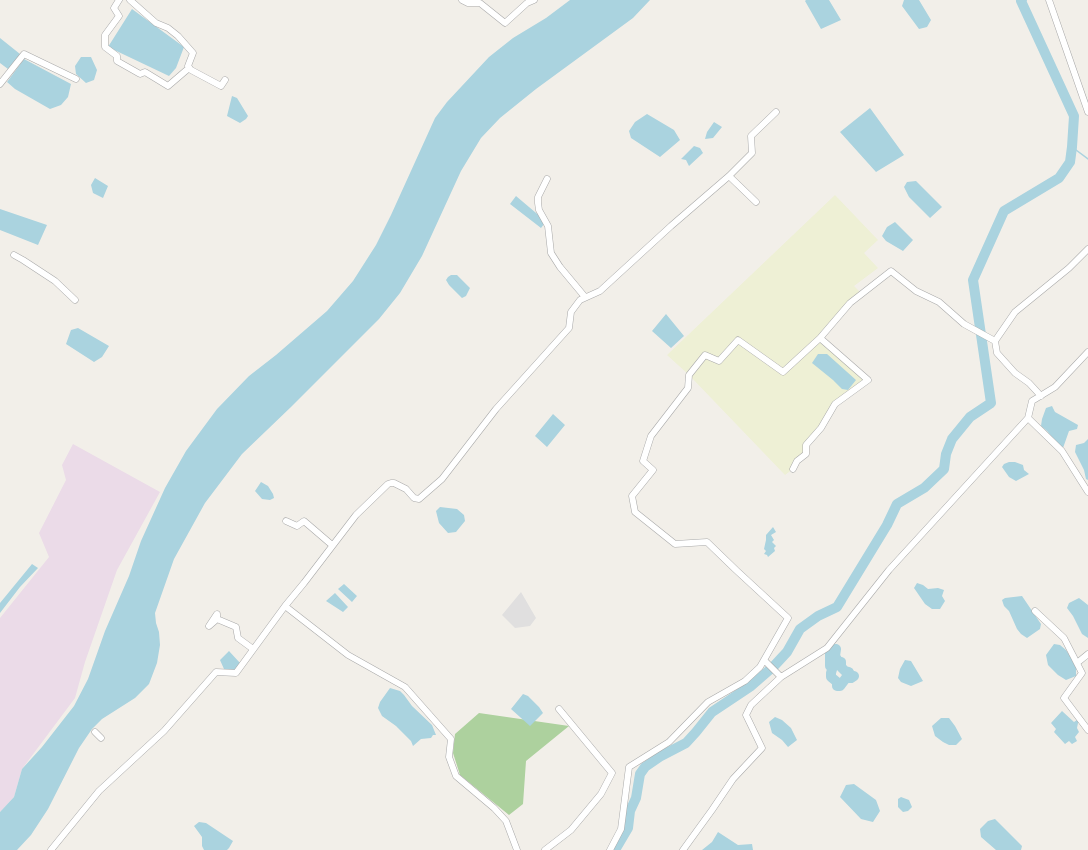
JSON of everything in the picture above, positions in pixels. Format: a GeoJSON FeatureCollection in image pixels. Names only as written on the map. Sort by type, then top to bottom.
{"type":"FeatureCollection","features":[{"type":"Feature","properties":{"kind":"street"},"geometry":{"type":"LineString","coordinates":[[119,0],[114,8],[119,16],[105,35],[105,47],[118,56],[117,61],[140,74],[145,72],[168,86],[189,68],[188,66],[193,53],[178,36],[168,28],[156,23],[130,0]]}},
{"type":"Feature","properties":{"kind":"street"},"geometry":{"type":"LineString","coordinates":[[462,0],[468,3],[480,2],[505,23],[527,3],[534,0]]}},
{"type":"Feature","properties":{"kind":"street"},"geometry":{"type":"LineString","coordinates":[[1049,0],[1088,112]]}},
{"type":"Feature","properties":{"kind":"street"},"geometry":{"type":"LineString","coordinates":[[0,84],[24,54],[76,79]]}},
{"type":"Feature","properties":{"kind":"street"},"geometry":{"type":"LineString","coordinates":[[189,68],[221,86],[226,80]]}},
{"type":"Feature","properties":{"kind":"street"},"geometry":{"type":"LineString","coordinates":[[51,850],[99,790],[164,731],[196,690],[216,672],[236,673],[285,606],[356,515],[388,484],[394,483],[406,490],[414,498],[419,499],[442,479],[496,409],[569,328],[572,310],[580,300],[600,291],[671,226],[729,176],[752,153],[751,136],[776,112]]}},
{"type":"Feature","properties":{"kind":"street"},"geometry":{"type":"LineString","coordinates":[[729,176],[756,202]]}},
{"type":"Feature","properties":{"kind":"street"},"geometry":{"type":"LineString","coordinates":[[547,179],[538,198],[538,203],[539,210],[548,226],[551,253],[560,267],[585,297]]}},
{"type":"Feature","properties":{"kind":"street"},"geometry":{"type":"LineString","coordinates":[[1041,396],[1029,383],[1015,374],[997,353],[996,341],[1015,312],[1069,268],[1088,249]]}},
{"type":"Feature","properties":{"kind":"street"},"geometry":{"type":"LineString","coordinates":[[14,255],[37,268],[55,281],[75,300]]}},
{"type":"Feature","properties":{"kind":"street"},"geometry":{"type":"LineString","coordinates":[[610,850],[621,828],[629,767],[669,742],[708,702],[745,681],[760,667],[765,662],[788,618],[707,542],[675,544],[635,512],[632,496],[653,470],[643,462],[651,436],[688,388],[689,375],[705,355],[719,361],[738,340],[783,372],[820,338],[850,303],[891,271],[916,291],[939,302],[964,324],[996,341]]}},
{"type":"Feature","properties":{"kind":"street"},"geometry":{"type":"LineString","coordinates":[[793,469],[797,461],[806,454],[806,445],[821,428],[835,404],[868,380],[820,338]]}},
{"type":"Feature","properties":{"kind":"street"},"geometry":{"type":"LineString","coordinates":[[683,850],[733,779],[762,748],[746,715],[751,705],[781,677],[827,648],[889,570],[1028,418],[1032,401],[1055,387],[1088,352]]}},
{"type":"Feature","properties":{"kind":"street"},"geometry":{"type":"LineString","coordinates":[[1028,418],[1062,451],[1088,492]]}},
{"type":"Feature","properties":{"kind":"street"},"geometry":{"type":"LineString","coordinates":[[286,521],[297,526],[304,521],[332,545]]}},
{"type":"Feature","properties":{"kind":"street"},"geometry":{"type":"LineString","coordinates":[[285,606],[348,655],[405,688],[451,739],[449,757],[456,776],[494,808],[506,821],[517,850]]}},
{"type":"Feature","properties":{"kind":"street"},"geometry":{"type":"LineString","coordinates":[[1035,611],[1064,638],[1082,673],[1064,698],[1088,730]]}},
{"type":"Feature","properties":{"kind":"street"},"geometry":{"type":"LineString","coordinates":[[217,619],[236,627],[238,638],[253,649]]}},
{"type":"Feature","properties":{"kind":"street"},"geometry":{"type":"LineString","coordinates":[[1077,663],[1088,654]]}},
{"type":"Feature","properties":{"kind":"street"},"geometry":{"type":"LineString","coordinates":[[765,662],[781,677]]}},
{"type":"Feature","properties":{"kind":"street"},"geometry":{"type":"LineString","coordinates":[[545,850],[571,830],[601,794],[612,773],[559,709]]}},
{"type":"Feature","properties":{"kind":"street"},"geometry":{"type":"LineString","coordinates":[[95,732],[101,738]]}},
{"type":"Feature","properties":{"kind":"shaded area"},"geometry":{"type":"Polygon","coordinates":[[[73,444],[160,492],[117,570],[85,662],[75,698],[22,769],[14,797],[0,812],[0,618],[49,557],[39,533],[66,480],[62,465],[73,444]]]}},
{"type":"Feature","properties":{"kind":"shaded area"},"geometry":{"type":"Polygon","coordinates":[[[521,592],[536,618],[530,626],[515,628],[502,615],[521,592]]]}},
{"type":"Feature","properties":{"kind":"green space"},"geometry":{"type":"Polygon","coordinates":[[[835,195],[878,240],[864,253],[878,268],[854,286],[862,294],[820,338],[868,380],[835,404],[806,445],[806,454],[793,469],[785,475],[689,375],[667,355],[835,195]]]}},
{"type":"Feature","properties":{"kind":"green space"},"geometry":{"type":"Polygon","coordinates":[[[479,713],[569,726],[526,761],[523,804],[509,815],[460,775],[453,753],[455,734],[479,713]]]}},
{"type":"Feature","properties":{"kind":"water"},"geometry":{"type":"Polygon","coordinates":[[[570,0],[650,0],[633,18],[536,89],[500,118],[481,138],[461,171],[422,256],[400,293],[379,319],[242,454],[205,503],[174,559],[155,613],[160,645],[157,663],[149,684],[135,698],[102,719],[92,729],[79,748],[48,809],[31,835],[17,850],[0,850],[0,812],[14,797],[22,769],[42,747],[74,706],[88,679],[105,631],[129,576],[141,541],[165,488],[186,451],[217,409],[249,376],[327,311],[353,281],[376,245],[435,118],[447,102],[489,57],[513,38],[546,18],[570,0]]]}},
{"type":"Feature","properties":{"kind":"water"},"geometry":{"type":"Polygon","coordinates":[[[829,0],[841,20],[821,29],[805,1],[829,0]]]}},
{"type":"Feature","properties":{"kind":"water"},"geometry":{"type":"Polygon","coordinates":[[[904,0],[919,0],[931,20],[927,27],[919,29],[902,6],[904,0]]]}},
{"type":"Feature","properties":{"kind":"water"},"geometry":{"type":"Polygon","coordinates":[[[132,9],[184,47],[176,68],[169,76],[108,47],[132,9]]]}},
{"type":"Feature","properties":{"kind":"water"},"geometry":{"type":"Polygon","coordinates":[[[0,38],[20,54],[8,69],[0,63],[0,38]]]}},
{"type":"Feature","properties":{"kind":"water"},"geometry":{"type":"Polygon","coordinates":[[[81,57],[91,57],[97,70],[94,80],[86,83],[76,74],[75,66],[81,57]]]}},
{"type":"Feature","properties":{"kind":"water"},"geometry":{"type":"Polygon","coordinates":[[[24,59],[71,84],[68,97],[61,105],[50,109],[15,89],[7,82],[24,59]]]}},
{"type":"Feature","properties":{"kind":"water"},"geometry":{"type":"Polygon","coordinates":[[[232,96],[237,98],[248,116],[240,123],[227,116],[232,96]]]}},
{"type":"Feature","properties":{"kind":"water"},"geometry":{"type":"Polygon","coordinates":[[[870,108],[904,155],[876,172],[840,132],[870,108]]]}},
{"type":"Feature","properties":{"kind":"water"},"geometry":{"type":"Polygon","coordinates":[[[647,114],[674,130],[680,140],[660,157],[631,138],[629,131],[635,122],[647,114]]]}},
{"type":"Feature","properties":{"kind":"water"},"geometry":{"type":"Polygon","coordinates":[[[714,122],[722,127],[713,138],[705,139],[707,132],[714,122]]]}},
{"type":"Feature","properties":{"kind":"water"},"geometry":{"type":"Polygon","coordinates":[[[694,146],[700,148],[703,153],[689,166],[686,160],[681,159],[694,146]]]}},
{"type":"Feature","properties":{"kind":"water"},"geometry":{"type":"Polygon","coordinates":[[[95,178],[108,186],[103,198],[93,193],[91,185],[95,178]]]}},
{"type":"Feature","properties":{"kind":"water"},"geometry":{"type":"Polygon","coordinates":[[[916,181],[942,207],[930,218],[909,197],[904,187],[907,182],[916,181]]]}},
{"type":"Feature","properties":{"kind":"water"},"geometry":{"type":"Polygon","coordinates":[[[516,196],[542,218],[544,224],[541,228],[510,204],[516,196]]]}},
{"type":"Feature","properties":{"kind":"water"},"geometry":{"type":"Polygon","coordinates":[[[0,209],[47,225],[38,245],[0,230],[0,209]]]}},
{"type":"Feature","properties":{"kind":"water"},"geometry":{"type":"Polygon","coordinates":[[[895,222],[913,240],[903,251],[886,241],[882,236],[887,227],[895,222]]]}},
{"type":"Feature","properties":{"kind":"water"},"geometry":{"type":"Polygon","coordinates":[[[451,275],[457,275],[470,288],[466,296],[462,298],[449,285],[446,280],[451,275]]]}},
{"type":"Feature","properties":{"kind":"water"},"geometry":{"type":"Polygon","coordinates":[[[666,314],[684,336],[671,348],[652,331],[666,314]]]}},
{"type":"Feature","properties":{"kind":"water"},"geometry":{"type":"Polygon","coordinates":[[[78,328],[109,346],[102,357],[94,362],[66,344],[71,330],[78,328]]]}},
{"type":"Feature","properties":{"kind":"water"},"geometry":{"type":"Polygon","coordinates":[[[818,354],[827,354],[856,380],[848,390],[842,389],[812,363],[818,354]]]}},
{"type":"Feature","properties":{"kind":"water"},"geometry":{"type":"Polygon","coordinates":[[[1052,406],[1055,412],[1078,425],[1077,429],[1069,431],[1063,448],[1041,426],[1046,408],[1052,406]]]}},
{"type":"Feature","properties":{"kind":"water"},"geometry":{"type":"Polygon","coordinates":[[[553,414],[565,425],[547,447],[535,436],[553,414]]]}},
{"type":"Feature","properties":{"kind":"water"},"geometry":{"type":"Polygon","coordinates":[[[1088,439],[1088,480],[1086,479],[1084,470],[1075,452],[1076,445],[1084,443],[1088,439]]]}},
{"type":"Feature","properties":{"kind":"water"},"geometry":{"type":"Polygon","coordinates":[[[1015,462],[1023,465],[1024,470],[1029,474],[1016,481],[1009,477],[1002,467],[1004,464],[1015,462]]]}},
{"type":"Feature","properties":{"kind":"water"},"geometry":{"type":"Polygon","coordinates":[[[261,482],[268,486],[274,498],[270,500],[262,499],[255,491],[261,482]]]}},
{"type":"Feature","properties":{"kind":"water"},"geometry":{"type":"Polygon","coordinates":[[[440,507],[457,509],[464,515],[465,521],[456,532],[448,533],[439,523],[436,511],[440,507]]]}},
{"type":"Feature","properties":{"kind":"water"},"geometry":{"type":"Polygon","coordinates":[[[773,527],[776,532],[771,535],[774,540],[772,542],[776,546],[774,548],[775,551],[768,557],[764,554],[766,551],[764,549],[766,535],[773,527]]]}},
{"type":"Feature","properties":{"kind":"water"},"geometry":{"type":"Polygon","coordinates":[[[32,564],[38,568],[20,587],[0,613],[0,603],[32,564]]]}},
{"type":"Feature","properties":{"kind":"water"},"geometry":{"type":"Polygon","coordinates":[[[917,583],[928,589],[938,588],[944,590],[942,596],[945,601],[940,609],[932,609],[925,604],[914,588],[917,583]]]}},
{"type":"Feature","properties":{"kind":"water"},"geometry":{"type":"Polygon","coordinates":[[[344,584],[357,596],[352,602],[338,589],[344,584]]]}},
{"type":"Feature","properties":{"kind":"water"},"geometry":{"type":"Polygon","coordinates":[[[335,593],[348,607],[343,612],[326,601],[335,593]]]}},
{"type":"Feature","properties":{"kind":"water"},"geometry":{"type":"Polygon","coordinates":[[[1022,596],[1041,624],[1040,629],[1027,638],[1017,629],[1002,600],[1005,598],[1022,596]]]}},
{"type":"Feature","properties":{"kind":"water"},"geometry":{"type":"Polygon","coordinates":[[[1079,598],[1088,605],[1088,638],[1082,634],[1067,608],[1069,603],[1079,598]]]}},
{"type":"Feature","properties":{"kind":"water"},"geometry":{"type":"Polygon","coordinates":[[[1054,644],[1060,645],[1066,650],[1076,666],[1076,676],[1066,680],[1058,675],[1048,665],[1046,655],[1054,644]]]}},
{"type":"Feature","properties":{"kind":"water"},"geometry":{"type":"Polygon","coordinates":[[[229,651],[240,663],[235,670],[224,669],[220,660],[229,651]]]}},
{"type":"Feature","properties":{"kind":"water"},"geometry":{"type":"Polygon","coordinates":[[[905,660],[911,661],[923,681],[911,686],[901,682],[898,678],[900,669],[905,660]]]}},
{"type":"Feature","properties":{"kind":"water"},"geometry":{"type":"Polygon","coordinates":[[[390,688],[400,691],[404,695],[412,706],[432,725],[436,735],[433,735],[431,738],[421,739],[413,746],[411,741],[396,726],[382,716],[378,708],[380,702],[390,688]]]}},
{"type":"Feature","properties":{"kind":"water"},"geometry":{"type":"Polygon","coordinates":[[[523,694],[528,696],[543,713],[530,726],[511,709],[523,694]]]}},
{"type":"Feature","properties":{"kind":"water"},"geometry":{"type":"Polygon","coordinates":[[[1062,711],[1074,722],[1077,720],[1080,723],[1078,723],[1077,728],[1079,732],[1075,737],[1077,741],[1072,744],[1069,741],[1065,744],[1054,732],[1056,729],[1051,723],[1062,711]]]}},
{"type":"Feature","properties":{"kind":"water"},"geometry":{"type":"Polygon","coordinates":[[[775,717],[782,720],[791,728],[797,740],[788,747],[782,740],[772,733],[769,722],[775,717]]]}},
{"type":"Feature","properties":{"kind":"water"},"geometry":{"type":"Polygon","coordinates":[[[941,718],[949,718],[955,726],[962,739],[956,745],[949,745],[935,736],[932,726],[941,718]]]}},
{"type":"Feature","properties":{"kind":"water"},"geometry":{"type":"Polygon","coordinates":[[[854,784],[876,800],[880,811],[873,822],[861,819],[840,797],[846,785],[854,784]]]}},
{"type":"Feature","properties":{"kind":"water"},"geometry":{"type":"Polygon","coordinates":[[[901,797],[909,800],[912,807],[908,811],[903,812],[898,807],[898,799],[901,797]]]}},
{"type":"Feature","properties":{"kind":"water"},"geometry":{"type":"Polygon","coordinates":[[[995,819],[1022,846],[1021,850],[996,850],[981,837],[980,829],[988,821],[995,819]]]}},
{"type":"Feature","properties":{"kind":"water"},"geometry":{"type":"Polygon","coordinates":[[[199,822],[206,823],[233,841],[229,848],[227,850],[204,850],[202,846],[202,837],[194,826],[199,822]]]}},
{"type":"Feature","properties":{"kind":"water"},"geometry":{"type":"Polygon","coordinates":[[[718,832],[738,845],[752,844],[753,850],[702,850],[712,842],[718,832]]]}},
{"type":"Feature","properties":{"kind":"waterway"},"geometry":{"type":"LineString","coordinates":[[615,850],[628,828],[630,811],[636,798],[640,774],[645,767],[661,756],[686,743],[712,712],[751,686],[774,666],[787,652],[800,629],[818,616],[837,607],[887,525],[897,504],[924,488],[944,469],[946,454],[952,439],[970,417],[991,403],[973,280],[1004,211],[1059,178],[1070,162],[1072,147],[1074,116],[1021,1],[1022,0]]}},
{"type":"Feature","properties":{"kind":"waterway"},"geometry":{"type":"LineString","coordinates":[[1072,147],[1088,159]]}},
{"type":"Feature","properties":{"kind":"waterway"},"geometry":{"type":"LineString","coordinates":[[836,649],[835,656],[838,661],[841,662],[841,667],[845,671],[849,672],[850,675],[854,676],[851,678],[846,678],[840,686],[837,686],[837,682],[831,677],[833,666],[830,666],[830,650],[836,649]]}}]}
